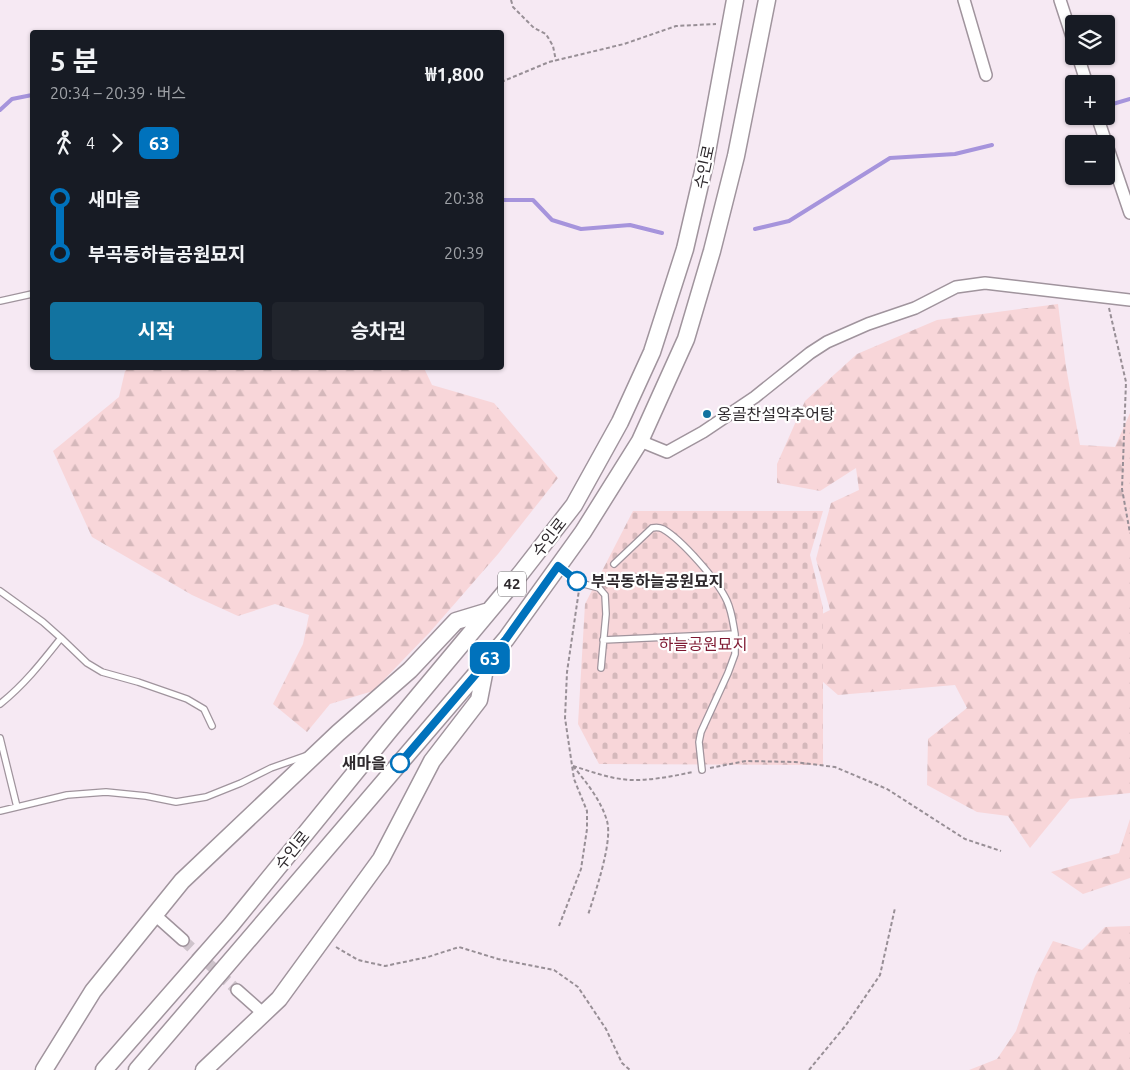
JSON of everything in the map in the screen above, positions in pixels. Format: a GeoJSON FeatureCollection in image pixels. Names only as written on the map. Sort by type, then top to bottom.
{"type":"FeatureCollection","features":[{"type":"Feature","properties":{"kind":"main road","name":"수인로"},"geometry":{"type":"LineString","coordinates":[[104,1070],[230,925],[521,574],[574,504],[620,422],[652,352],[685,249],[705,162],[735,0]]}},
{"type":"Feature","properties":{"kind":"main road","name":"수인로"},"geometry":{"type":"LineString","coordinates":[[137,1070],[506,639],[583,532],[640,441],[686,338],[712,251],[736,156],[767,0]]}},
{"type":"Feature","properties":{"kind":"main road"},"geometry":{"type":"LineString","coordinates":[[44,1070],[93,991],[182,881],[316,754],[410,670],[456,621],[489,611]]}},
{"type":"Feature","properties":{"kind":"main road"},"geometry":{"type":"LineString","coordinates":[[204,1070],[279,999],[381,859],[432,762],[479,700],[486,662]]}},
{"type":"Feature","properties":{"kind":"street"},"geometry":{"type":"LineString","coordinates":[[964,0],[986,74]]}},
{"type":"Feature","properties":{"kind":"street"},"geometry":{"type":"LineString","coordinates":[[1060,0],[1065,15]]}},
{"type":"Feature","properties":{"kind":"street"},"geometry":{"type":"LineString","coordinates":[[1100,125],[1130,213]]}},
{"type":"Feature","properties":{"kind":"street"},"geometry":{"type":"LineString","coordinates":[[640,441],[667,452],[703,432],[755,397],[810,353],[827,342],[868,324],[915,308],[956,287],[984,283],[1130,300]]}},
{"type":"Feature","properties":{"kind":"street"},"geometry":{"type":"LineString","coordinates":[[155,915],[183,940]]}},
{"type":"Feature","properties":{"kind":"street"},"geometry":{"type":"LineString","coordinates":[[237,990],[264,1014]]}},
{"type":"Feature","properties":{"kind":"lane"},"geometry":{"type":"LineString","coordinates":[[0,301],[30,294]]}},
{"type":"Feature","properties":{"kind":"lane"},"geometry":{"type":"LineString","coordinates":[[614,564],[652,528],[662,528],[682,546],[719,586],[732,616],[735,634],[735,654],[728,674],[701,732],[699,742],[702,770]]}},
{"type":"Feature","properties":{"kind":"lane"},"geometry":{"type":"LineString","coordinates":[[558,566],[580,583],[599,588],[605,596],[601,668]]}},
{"type":"Feature","properties":{"kind":"lane"},"geometry":{"type":"LineString","coordinates":[[0,591],[43,622],[87,663],[102,672],[187,699],[204,709],[212,726]]}},
{"type":"Feature","properties":{"kind":"lane"},"geometry":{"type":"LineString","coordinates":[[603,640],[735,634]]}},
{"type":"Feature","properties":{"kind":"lane"},"geometry":{"type":"LineString","coordinates":[[0,704],[18,690],[35,672],[61,638]]}},
{"type":"Feature","properties":{"kind":"lane"},"geometry":{"type":"LineString","coordinates":[[0,738],[17,807]]}},
{"type":"Feature","properties":{"kind":"lane"},"geometry":{"type":"LineString","coordinates":[[0,811],[67,795],[106,792],[146,796],[176,802],[206,797],[301,756],[316,754]]}},
{"type":"Feature","properties":{"kind":"path"},"geometry":{"type":"LineString","coordinates":[[511,0],[513,7],[534,28],[546,34],[553,46],[556,61]]}},
{"type":"Feature","properties":{"kind":"path"},"geometry":{"type":"LineString","coordinates":[[504,81],[556,61],[624,44],[676,26],[731,23]]}},
{"type":"Feature","properties":{"kind":"path"},"geometry":{"type":"LineString","coordinates":[[1106,297],[1126,382],[1122,489],[1130,533]]}},
{"type":"Feature","properties":{"kind":"path"},"geometry":{"type":"LineString","coordinates":[[559,926],[582,869],[587,829],[586,811],[574,779],[565,718],[567,672],[580,583]]}},
{"type":"Feature","properties":{"kind":"path"},"geometry":{"type":"LineString","coordinates":[[573,766],[605,776],[633,780],[670,777],[746,762],[795,762],[835,767],[887,789],[965,839],[1001,851]]}},
{"type":"Feature","properties":{"kind":"path"},"geometry":{"type":"LineString","coordinates":[[573,766],[602,806],[608,823],[607,844],[588,914]]}},
{"type":"Feature","properties":{"kind":"path"},"geometry":{"type":"LineString","coordinates":[[809,1070],[846,1024],[880,975],[895,908]]}},
{"type":"Feature","properties":{"kind":"path"},"geometry":{"type":"LineString","coordinates":[[323,939],[358,960],[384,966],[428,957],[459,947],[498,959],[554,970],[578,987],[606,1030],[622,1063],[630,1070]]}},
{"type":"Feature","properties":{"kind":"green space"},"geometry":{"type":"Polygon","coordinates":[[[1058,304],[1066,367],[1080,445],[1115,447],[1130,413],[1130,793],[1070,799],[1030,848],[1008,816],[977,812],[927,785],[928,739],[967,708],[955,685],[838,695],[799,661],[808,621],[830,610],[816,559],[831,503],[859,490],[856,468],[820,491],[777,483],[777,464],[805,401],[857,354],[937,320],[1058,304]]]}},
{"type":"Feature","properties":{"kind":"green space"},"geometry":{"type":"Polygon","coordinates":[[[425,370],[432,385],[494,403],[558,478],[498,554],[430,632],[373,691],[330,704],[307,732],[273,704],[303,644],[309,615],[275,604],[238,616],[192,595],[92,537],[53,451],[119,397],[125,371],[425,370]]]}},
{"type":"Feature","properties":{"kind":"green space","name":"하늘공원묘지"},"geometry":{"type":"Polygon","coordinates":[[[633,511],[823,511],[810,555],[823,608],[823,765],[599,764],[578,724],[585,604],[633,511]]]}},
{"type":"Feature","properties":{"kind":"green space"},"geometry":{"type":"Polygon","coordinates":[[[1130,819],[1130,878],[1083,894],[1051,872],[1119,853],[1130,819]]]}},
{"type":"Feature","properties":{"kind":"green space"},"geometry":{"type":"Polygon","coordinates":[[[1130,926],[1130,1070],[969,1070],[997,1059],[1016,1031],[1035,976],[1053,941],[1082,950],[1105,927],[1130,926]]]}},
{"type":"Feature","properties":{"kind":"waterway"},"geometry":{"type":"LineString","coordinates":[[0,110],[12,99],[30,95]]}},
{"type":"Feature","properties":{"kind":"waterway"},"geometry":{"type":"LineString","coordinates":[[1115,103],[1130,99]]}},
{"type":"Feature","properties":{"kind":"waterway"},"geometry":{"type":"LineString","coordinates":[[755,229],[789,221],[890,158],[955,154],[992,145]]}},
{"type":"Feature","properties":{"kind":"waterway"},"geometry":{"type":"LineString","coordinates":[[504,200],[533,200],[552,220],[581,229],[630,225],[662,233]]}},
{"type":"Feature","properties":{"kind":"tunnel"},"geometry":{"type":"LineString","coordinates":[[183,940],[237,990]]}},
{"type":"Feature","properties":{"kind":"bus line","name":"63"},"geometry":{"type":"LineString","coordinates":[[400,763],[506,639],[558,566],[577,581]]}},
{"type":"Feature","properties":{"kind":"place","name":"옹골찬설악추어탕"},"geometry":{"type":"Point","coordinates":[707,414]}},
{"type":"Feature","properties":{"kind":"place","name":"부곡동하늘공원묘지"},"geometry":{"type":"Point","coordinates":[577,581]}},
{"type":"Feature","properties":{"kind":"place","name":"새마을"},"geometry":{"type":"Point","coordinates":[400,763]}}]}
